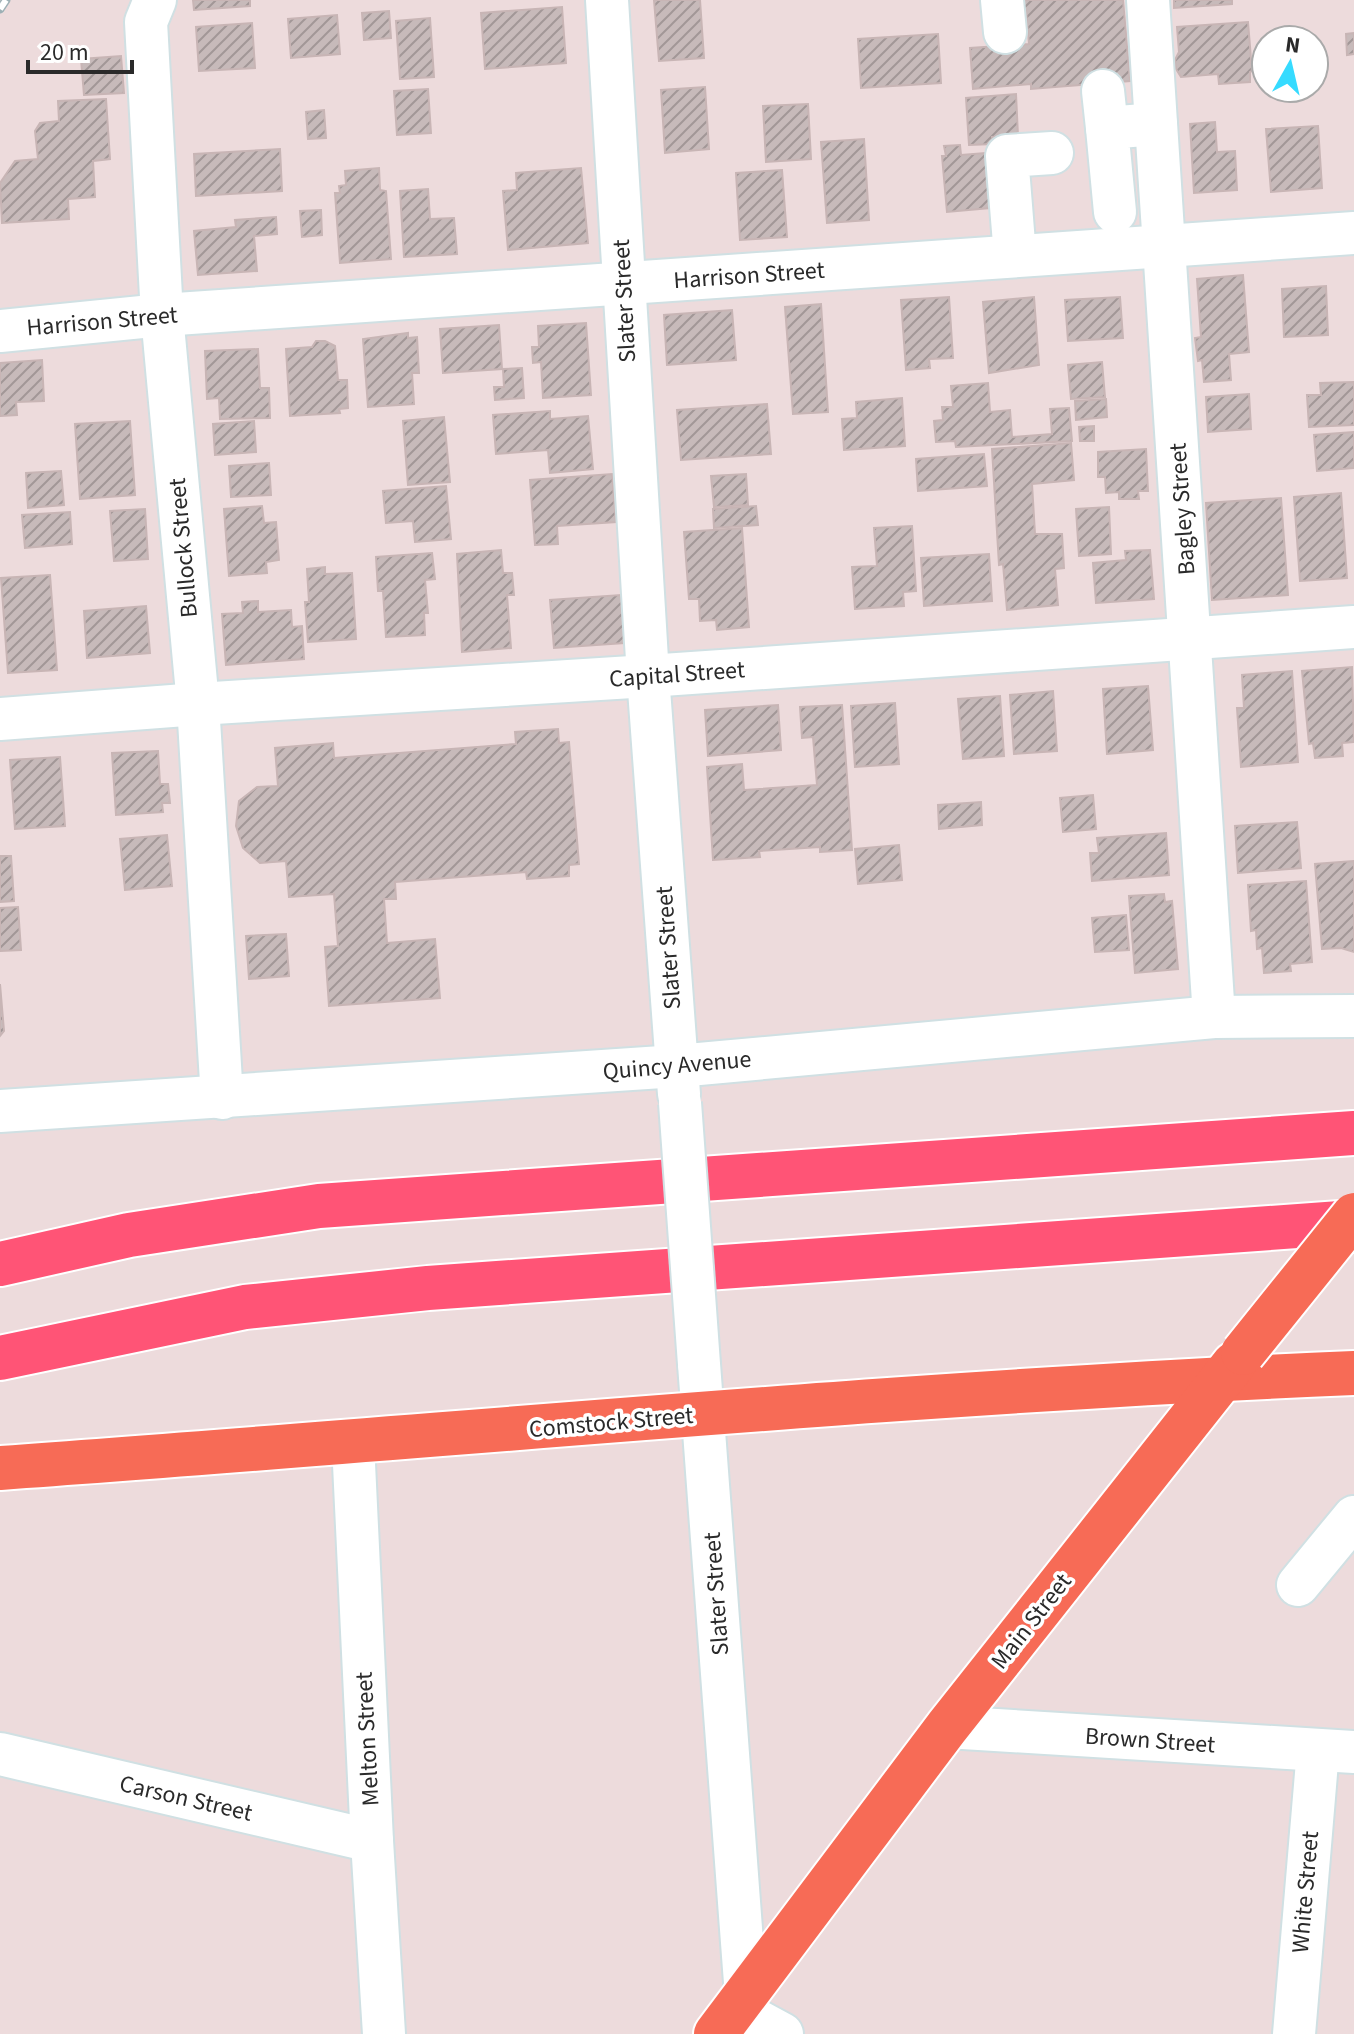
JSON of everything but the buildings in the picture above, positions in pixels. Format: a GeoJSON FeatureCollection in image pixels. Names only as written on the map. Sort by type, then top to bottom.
{"type":"FeatureCollection","features":[{"type":"Feature","properties":{"kind":"highway"},"geometry":{"type":"LineString","coordinates":[[0,1264],[129,1235],[319,1206],[1354,1133]]}},
{"type":"Feature","properties":{"kind":"highway"},"geometry":{"type":"LineString","coordinates":[[0,1358],[185,1318],[308,1299],[444,1286],[1354,1222]]}},
{"type":"Feature","properties":{"kind":"highway"},"geometry":{"type":"LineString","coordinates":[[1002,1247],[1354,1250]]}},
{"type":"Feature","properties":{"kind":"main road","name":"Main Street"},"geometry":{"type":"LineString","coordinates":[[733,2013],[947,1727],[1354,1215]]}},
{"type":"Feature","properties":{"kind":"main road","name":"Comstock Street"},"geometry":{"type":"LineString","coordinates":[[0,1468],[703,1415],[1233,1366],[1354,1373]]}},
{"type":"Feature","properties":{"kind":"street","name":"Bullock Street"},"geometry":{"type":"LineString","coordinates":[[155,0],[146,22],[162,315],[198,704],[222,1098]]}},
{"type":"Feature","properties":{"kind":"street","name":"Slater Street"},"geometry":{"type":"LineString","coordinates":[[607,0],[648,676],[739,1895],[733,2013]]}},
{"type":"Feature","properties":{"kind":"street","name":"Bagley Street"},"geometry":{"type":"LineString","coordinates":[[1148,0],[1214,1017]]}},
{"type":"Feature","properties":{"kind":"street"},"geometry":{"type":"LineString","coordinates":[[1115,212],[1105,109],[1156,124]]}},
{"type":"Feature","properties":{"kind":"street"},"geometry":{"type":"LineString","coordinates":[[1015,256],[1007,156],[1052,153]]}},
{"type":"Feature","properties":{"kind":"street","name":"Harrison Street"},"geometry":{"type":"LineString","coordinates":[[0,331],[162,315],[1354,233]]}},
{"type":"Feature","properties":{"kind":"street","name":"Capital Street"},"geometry":{"type":"LineString","coordinates":[[0,719],[1354,627]]}},
{"type":"Feature","properties":{"kind":"street","name":"Quincy Avenue"},"geometry":{"type":"LineString","coordinates":[[0,1111],[222,1098],[678,1084],[1214,1017],[1354,1016]]}},
{"type":"Feature","properties":{"kind":"street","name":"Melton Street"},"geometry":{"type":"LineString","coordinates":[[353,1443],[384,2034]]}},
{"type":"Feature","properties":{"kind":"street"},"geometry":{"type":"LineString","coordinates":[[1298,1585],[1354,1517]]}},
{"type":"Feature","properties":{"kind":"street","name":"Brown Street"},"geometry":{"type":"LineString","coordinates":[[947,1727],[1336,1751]]}},
{"type":"Feature","properties":{"kind":"street","name":"White Street"},"geometry":{"type":"LineString","coordinates":[[1294,2034],[1336,1751]]}},
{"type":"Feature","properties":{"kind":"street","name":"Carson Street"},"geometry":{"type":"LineString","coordinates":[[0,1754],[372,1841]]}},
{"type":"Feature","properties":{"kind":"street"},"geometry":{"type":"LineString","coordinates":[[739,1895],[795,1930]]}},
{"type":"Feature","properties":{"kind":"street"},"geometry":{"type":"LineString","coordinates":[[733,2013],[782,2034]]}},
{"type":"Feature","properties":{"kind":"railway"},"geometry":{"type":"LineString","coordinates":[[0,9],[6,0]]}}]}
